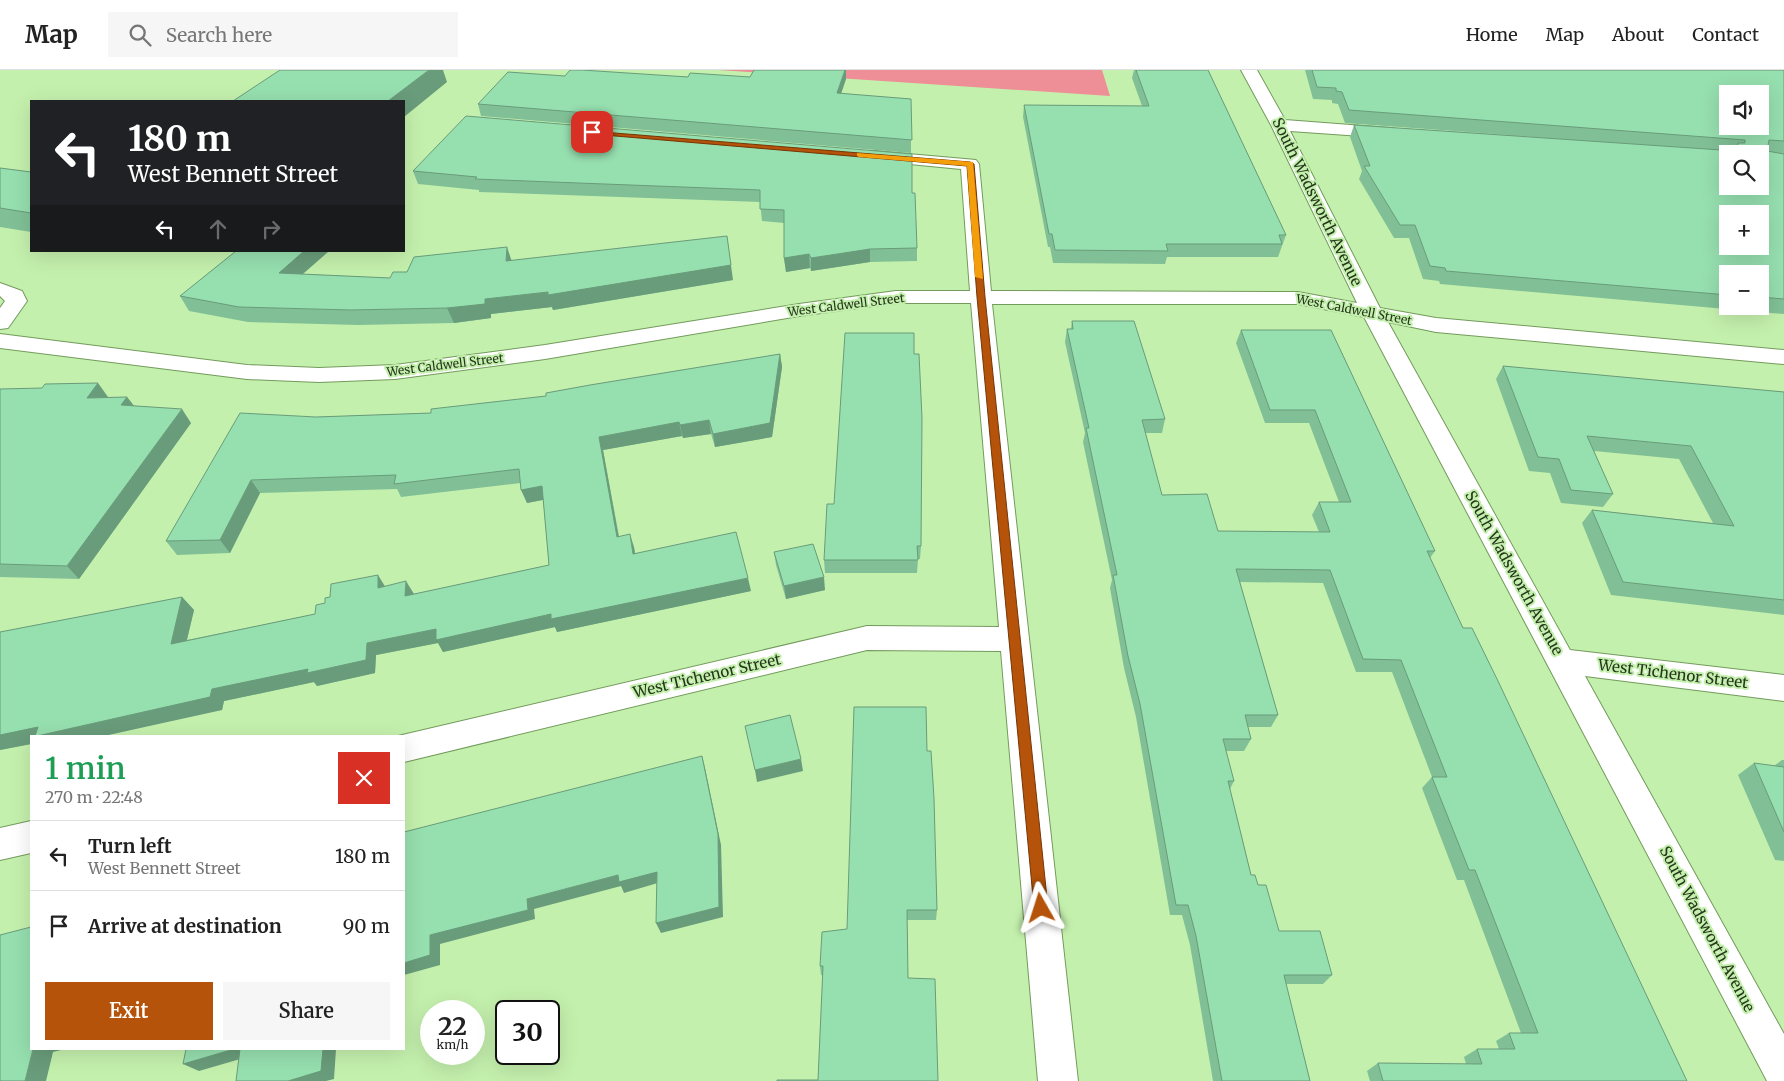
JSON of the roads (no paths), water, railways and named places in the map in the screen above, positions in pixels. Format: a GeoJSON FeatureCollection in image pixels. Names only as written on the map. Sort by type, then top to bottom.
{"type":"FeatureCollection","features":[{"type":"Feature","properties":{"kind":"street","name":"South Wadsworth Avenue"},"geometry":{"type":"LineString","coordinates":[[1249,70],[1279,125],[1372,313],[1784,1073]]}},
{"type":"Feature","properties":{"kind":"street"},"geometry":{"type":"LineString","coordinates":[[1279,125],[1409,134]]}},
{"type":"Feature","properties":{"kind":"street"},"geometry":{"type":"LineString","coordinates":[[861,155],[970,164],[981,297],[1058,1081]]}},
{"type":"Feature","properties":{"kind":"street"},"geometry":{"type":"LineString","coordinates":[[0,289],[15,295],[16,301],[0,323]]}},
{"type":"Feature","properties":{"kind":"street","name":"West Caldwell Street"},"geometry":{"type":"LineString","coordinates":[[0,341],[247,372],[319,375],[395,372],[545,352],[896,296],[1298,298],[1436,326],[1784,356]]}},
{"type":"Feature","properties":{"kind":"street","name":"West Tichenor Street"},"geometry":{"type":"LineString","coordinates":[[405,748],[867,638],[1014,639]]}},
{"type":"Feature","properties":{"kind":"street","name":"West Tichenor Street"},"geometry":{"type":"LineString","coordinates":[[1562,661],[1784,688]]}},
{"type":"Feature","properties":{"kind":"street"},"geometry":{"type":"LineString","coordinates":[[0,844],[30,836]]}}]}
